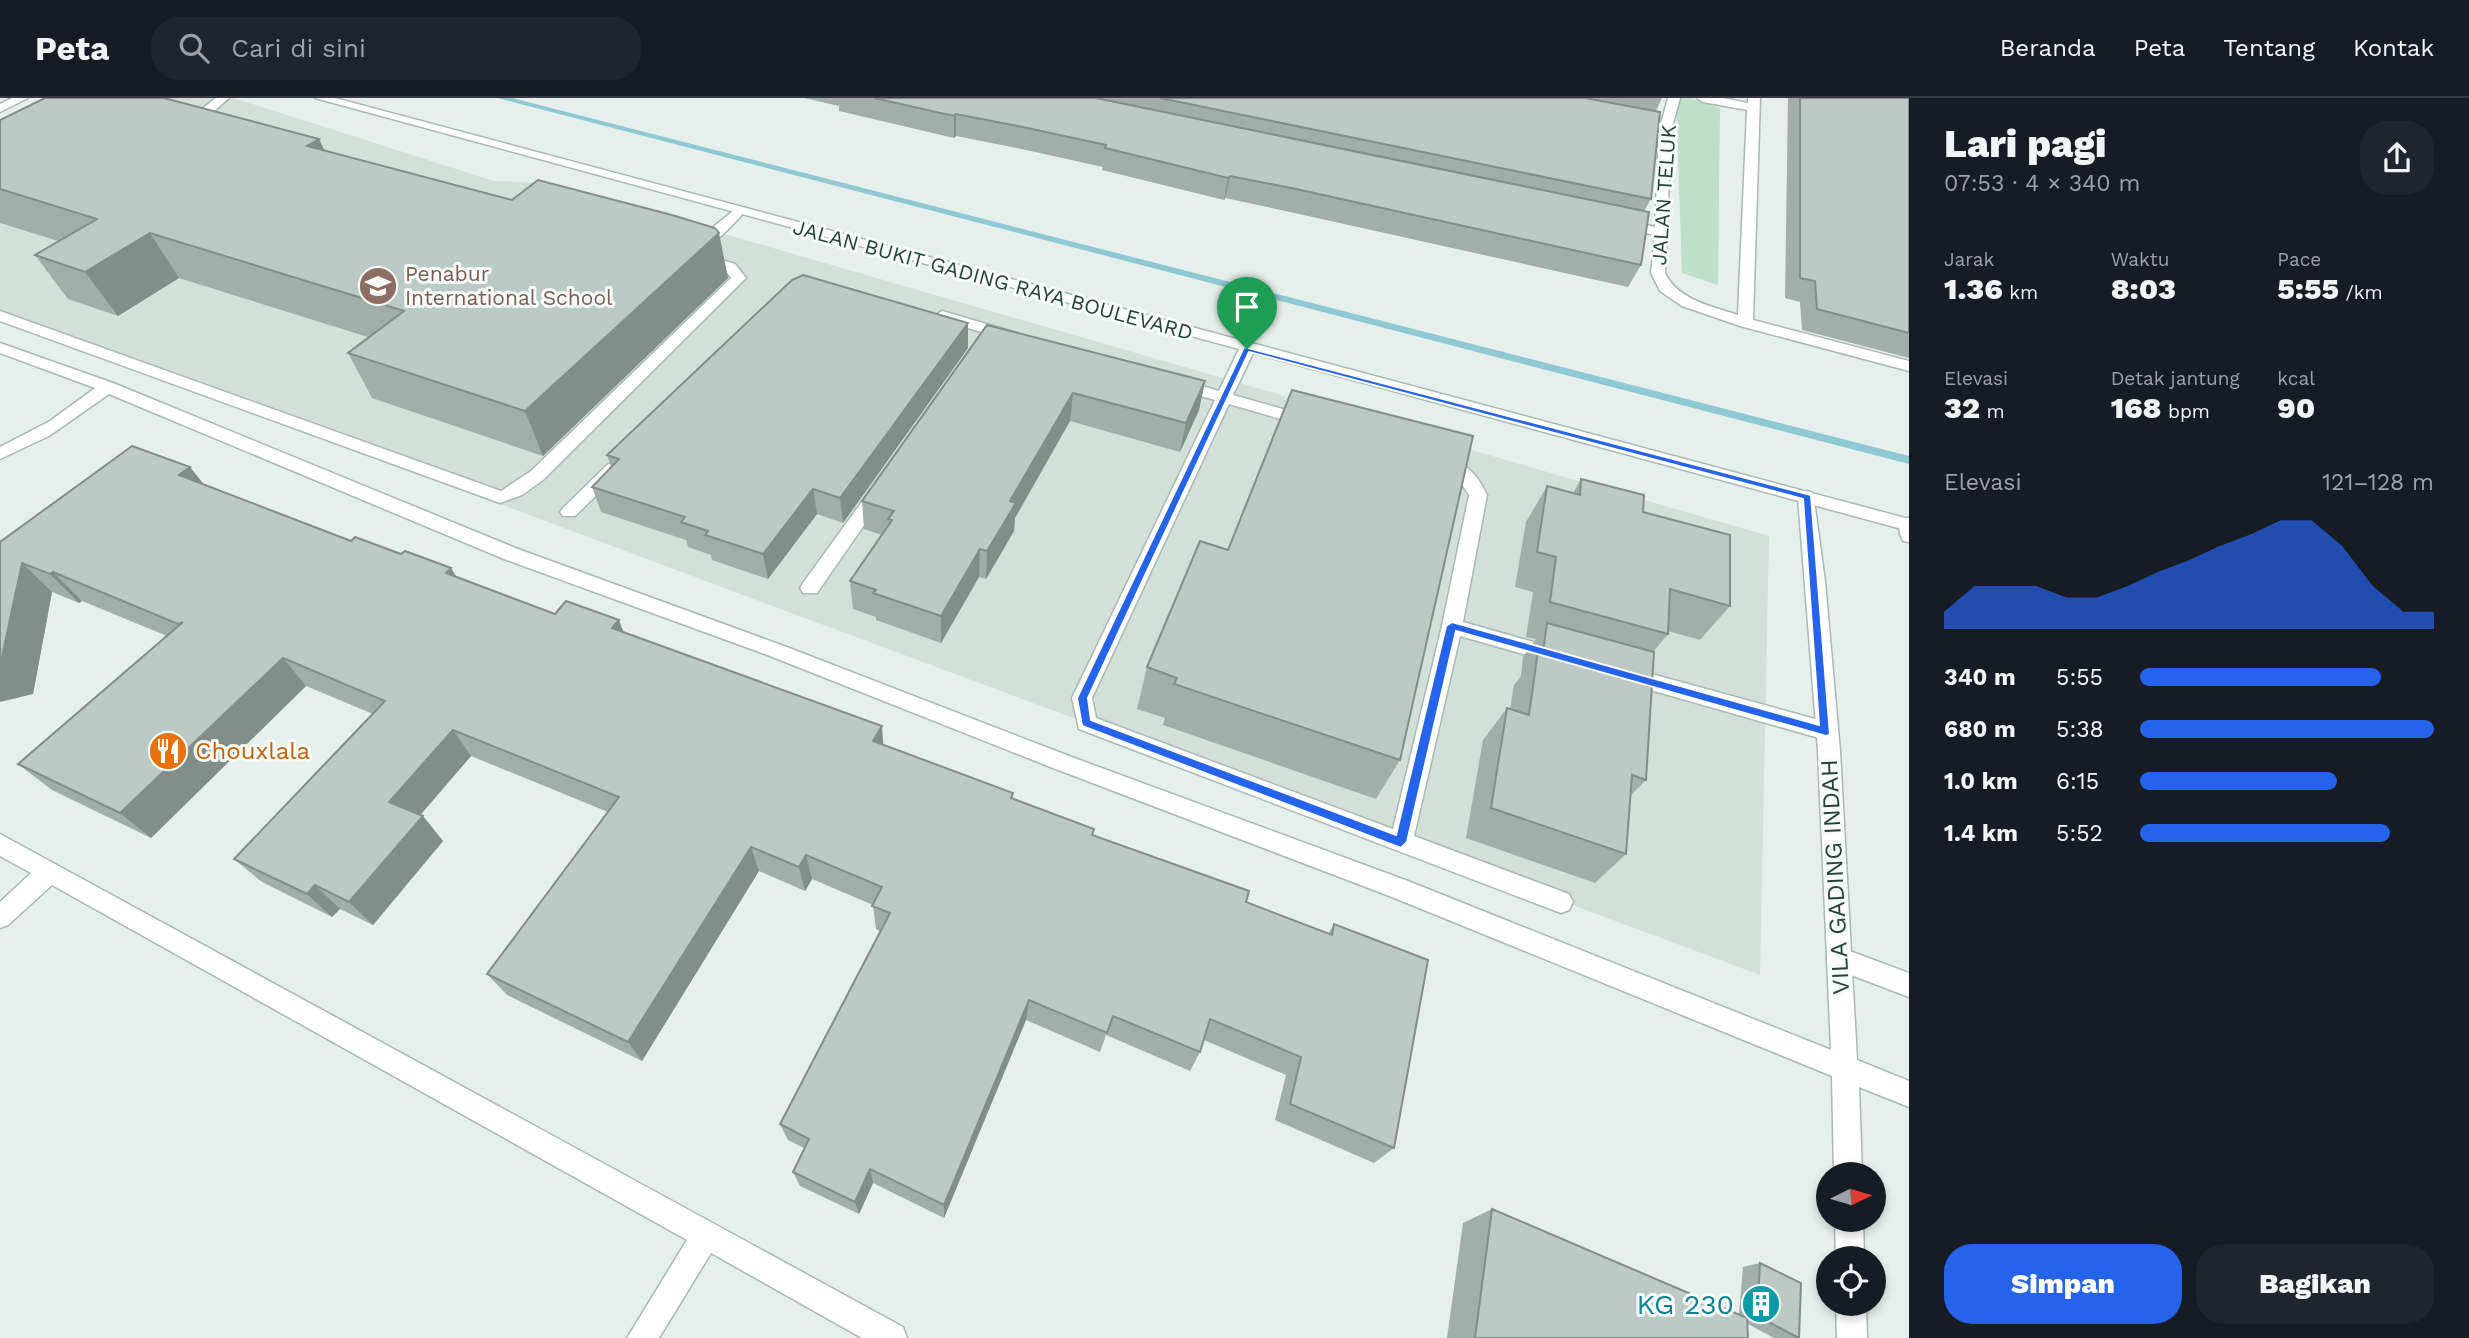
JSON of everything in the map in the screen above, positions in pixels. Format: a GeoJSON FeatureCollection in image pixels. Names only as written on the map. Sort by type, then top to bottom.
{"type":"FeatureCollection","features":[{"type":"Feature","properties":{"kind":"street"},"geometry":{"type":"LineString","coordinates":[[0,108],[22,98]]}},
{"type":"Feature","properties":{"kind":"street"},"geometry":{"type":"LineString","coordinates":[[223,98],[192,117],[224,125]]}},
{"type":"Feature","properties":{"kind":"street","name":"JALAN BUKIT GADING RAYA BOULEVARD"},"geometry":{"type":"LineString","coordinates":[[321,98],[1247,349],[1807,497],[1909,528]]}},
{"type":"Feature","properties":{"kind":"street","name":"JALAN TELUK"},"geometry":{"type":"LineString","coordinates":[[1674,98],[1658,130],[1662,233],[1658,273],[1665,288],[1687,303],[1745,323],[1909,366]]}},
{"type":"Feature","properties":{"kind":"street"},"geometry":{"type":"LineString","coordinates":[[1703,98],[1753,103],[1745,323]]}},
{"type":"Feature","properties":{"kind":"street"},"geometry":{"type":"LineString","coordinates":[[0,316],[490,496],[500,497],[512,494],[525,485],[556,457],[739,278],[730,267],[688,254],[724,226],[737,211]]}},
{"type":"Feature","properties":{"kind":"street"},"geometry":{"type":"LineString","coordinates":[[1611,222],[1662,233]]}},
{"type":"Feature","properties":{"kind":"street"},"geometry":{"type":"LineString","coordinates":[[927,312],[988,336],[1030,341]]}},
{"type":"Feature","properties":{"kind":"street"},"geometry":{"type":"LineString","coordinates":[[0,348],[107,387],[511,554],[777,651],[1400,889],[1909,1094]]}},
{"type":"Feature","properties":{"kind":"street"},"geometry":{"type":"LineString","coordinates":[[1247,349],[1082,698],[1086,723],[1561,902]]}},
{"type":"Feature","properties":{"kind":"street"},"geometry":{"type":"LineString","coordinates":[[1160,379],[1326,427]]}},
{"type":"Feature","properties":{"kind":"street"},"geometry":{"type":"LineString","coordinates":[[0,453],[22,445],[71,417],[107,387]]}},
{"type":"Feature","properties":{"kind":"street"},"geometry":{"type":"LineString","coordinates":[[569,512],[629,454]]}},
{"type":"Feature","properties":{"kind":"street"},"geometry":{"type":"LineString","coordinates":[[1401,842],[1452,626],[1478,495],[1471,478],[1453,464],[1427,456]]}},
{"type":"Feature","properties":{"kind":"street"},"geometry":{"type":"LineString","coordinates":[[810,588],[889,476]]}},
{"type":"Feature","properties":{"kind":"street","name":"VILA GADING INDAH"},"geometry":{"type":"LineString","coordinates":[[1807,497],[1826,732],[1848,1162]]}},
{"type":"Feature","properties":{"kind":"street"},"geometry":{"type":"LineString","coordinates":[[1452,626],[1583,663]]}},
{"type":"Feature","properties":{"kind":"street"},"geometry":{"type":"LineString","coordinates":[[1609,670],[1826,732]]}},
{"type":"Feature","properties":{"kind":"street"},"geometry":{"type":"LineString","coordinates":[[0,844],[892,1338]]}},
{"type":"Feature","properties":{"kind":"street"},"geometry":{"type":"LineString","coordinates":[[0,917],[49,872]]}},
{"type":"Feature","properties":{"kind":"street"},"geometry":{"type":"LineString","coordinates":[[1839,960],[1909,985]]}},
{"type":"Feature","properties":{"kind":"street"},"geometry":{"type":"LineString","coordinates":[[642,1338],[706,1236]]}},
{"type":"Feature","properties":{"kind":"street"},"geometry":{"type":"LineString","coordinates":[[1851,1316],[1852,1338]]}},
{"type":"Feature","properties":{"kind":"shaded area"},"geometry":{"type":"Polygon","coordinates":[[[63,98],[234,98],[494,181],[548,183],[1769,536],[1760,975],[0,317],[0,130],[63,98]]]}},
{"type":"Feature","properties":{"kind":"green space"},"geometry":{"type":"Polygon","coordinates":[[[1676,98],[1691,98],[1720,108],[1718,285],[1682,273],[1676,98]]]}},
{"type":"Feature","properties":{"kind":"building"},"geometry":{"type":"Polygon","coordinates":[[[45,98],[164,98],[319,139],[307,146],[512,200],[538,180],[672,215],[715,228],[719,233],[525,411],[348,353],[404,311],[150,233],[85,272],[35,255],[97,219],[0,189],[0,120],[45,98]]]}},
{"type":"Feature","properties":{"kind":"building"},"geometry":{"type":"Polygon","coordinates":[[[874,98],[1096,98],[1649,212],[1641,265],[1296,189],[1230,176],[1228,178],[1105,148],[1106,145],[874,98]]]}},
{"type":"Feature","properties":{"kind":"building"},"geometry":{"type":"Polygon","coordinates":[[[1160,98],[1585,98],[1660,112],[1651,199],[1160,98]]]}},
{"type":"Feature","properties":{"kind":"building"},"geometry":{"type":"Polygon","coordinates":[[[1800,98],[1909,98],[1909,333],[1817,309],[1815,281],[1800,278],[1800,98]]]}},
{"type":"Feature","properties":{"kind":"building"},"geometry":{"type":"Polygon","coordinates":[[[803,275],[968,323],[840,498],[813,489],[763,554],[705,535],[708,531],[681,522],[685,517],[592,487],[619,459],[607,455],[792,280],[803,275]]]}},
{"type":"Feature","properties":{"kind":"building"},"geometry":{"type":"Polygon","coordinates":[[[987,325],[1205,381],[1186,423],[1073,393],[1010,501],[1016,503],[987,551],[980,549],[941,616],[873,593],[876,590],[850,581],[892,520],[888,519],[894,511],[862,501],[987,325]]]}},
{"type":"Feature","properties":{"kind":"building"},"geometry":{"type":"Polygon","coordinates":[[[1292,390],[1473,436],[1400,760],[1174,684],[1177,678],[1147,667],[1200,541],[1228,550],[1292,390]]]}},
{"type":"Feature","properties":{"kind":"building"},"geometry":{"type":"Polygon","coordinates":[[[132,446],[190,467],[179,475],[351,541],[355,537],[451,568],[446,573],[555,614],[566,601],[619,620],[612,628],[882,726],[873,741],[1013,793],[1011,798],[1094,829],[1092,835],[1249,891],[1246,902],[1332,935],[1334,924],[1428,960],[1394,1148],[1290,1104],[1301,1057],[1210,1019],[1200,1052],[1113,1016],[1107,1033],[1029,1000],[944,1205],[870,1169],[855,1202],[793,1172],[809,1139],[780,1124],[890,913],[872,906],[882,887],[806,855],[799,867],[751,847],[628,1042],[487,974],[619,797],[453,730],[389,802],[423,816],[349,902],[315,885],[307,894],[234,859],[385,701],[283,658],[120,813],[18,764],[183,622],[178,624],[53,572],[50,574],[22,563],[0,666],[0,542],[132,446]]]}},
{"type":"Feature","properties":{"kind":"building"},"geometry":{"type":"Polygon","coordinates":[[[1581,479],[1644,495],[1643,512],[1730,535],[1730,606],[1670,589],[1668,634],[1550,602],[1556,557],[1537,552],[1547,486],[1580,495],[1581,479]]]}},
{"type":"Feature","properties":{"kind":"building"},"geometry":{"type":"Polygon","coordinates":[[[1547,623],[1654,652],[1646,780],[1632,775],[1626,854],[1491,808],[1507,708],[1529,715],[1538,651],[1543,652],[1547,623]]]}},
{"type":"Feature","properties":{"kind":"building"},"geometry":{"type":"Polygon","coordinates":[[[1492,1209],[1747,1318],[1748,1338],[1475,1338],[1492,1209]]]}},
{"type":"Feature","properties":{"kind":"building"},"geometry":{"type":"Polygon","coordinates":[[[1760,1263],[1801,1283],[1799,1338],[1757,1316],[1760,1263]]]}},
{"type":"Feature","properties":{"kind":"waterway"},"geometry":{"type":"LineString","coordinates":[[501,98],[1909,460]]}},
{"type":"Feature","properties":{"kind":"place","name":"Penabur International School"},"geometry":{"type":"Point","coordinates":[378,286]}},
{"type":"Feature","properties":{"kind":"place","name":"Chouxlala"},"geometry":{"type":"Point","coordinates":[168,751]}},
{"type":"Feature","properties":{"kind":"place","name":"KG 230"},"geometry":{"type":"Point","coordinates":[1761,1304]}},
{"type":"Feature","properties":{"kind":"route"},"geometry":{"type":"LineString","coordinates":[[1247,349],[1807,497],[1826,732],[1452,626],[1401,842],[1086,723],[1082,698],[1247,349]]}}]}
